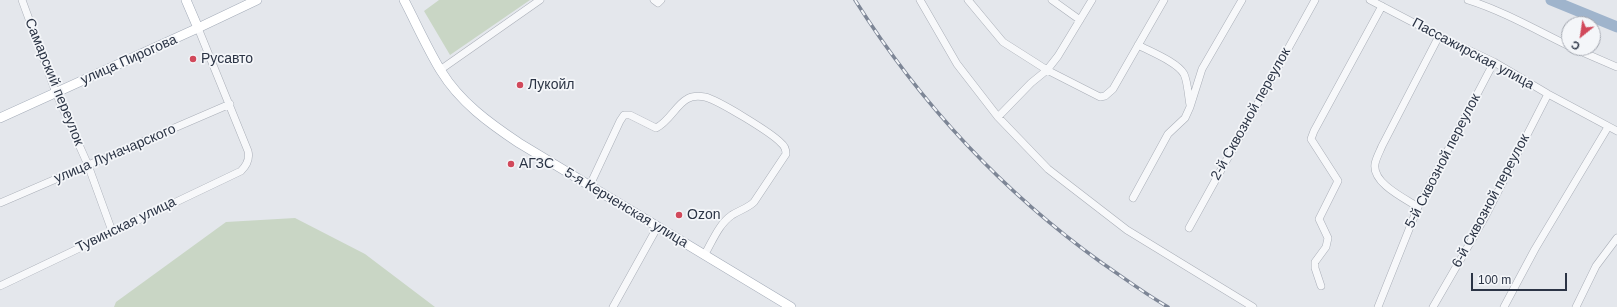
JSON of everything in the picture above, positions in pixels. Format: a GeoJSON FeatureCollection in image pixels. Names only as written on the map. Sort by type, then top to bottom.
{"type":"FeatureCollection","features":[{"type":"Feature","properties":{"kind":"main road"},"geometry":{"type":"LineString","coordinates":[[186,0],[198,28]]}},
{"type":"Feature","properties":{"kind":"main road","name":"улица Пирогова"},"geometry":{"type":"LineString","coordinates":[[0,118],[257,0]]}},
{"type":"Feature","properties":{"kind":"main road","name":"5-я Керченская улица"},"geometry":{"type":"LineString","coordinates":[[404,0],[440,70],[477,113],[497,129],[791,307]]}},
{"type":"Feature","properties":{"kind":"street","name":"Самарский переулок"},"geometry":{"type":"LineString","coordinates":[[22,0],[56,93],[88,165],[112,231]]}},
{"type":"Feature","properties":{"kind":"street"},"geometry":{"type":"LineString","coordinates":[[440,70],[540,0]]}},
{"type":"Feature","properties":{"kind":"street"},"geometry":{"type":"LineString","coordinates":[[654,0],[658,3],[661,0]]}},
{"type":"Feature","properties":{"kind":"street"},"geometry":{"type":"LineString","coordinates":[[920,0],[957,64],[998,117],[1048,170],[1127,230],[1253,307]]}},
{"type":"Feature","properties":{"kind":"street"},"geometry":{"type":"LineString","coordinates":[[968,0],[1003,42],[1047,70],[1100,97],[1105,96],[1113,89],[1164,0]]}},
{"type":"Feature","properties":{"kind":"street"},"geometry":{"type":"LineString","coordinates":[[1052,0],[1080,20]]}},
{"type":"Feature","properties":{"kind":"street"},"geometry":{"type":"LineString","coordinates":[[998,117],[1031,83],[1047,70],[1058,56],[1092,0]]}},
{"type":"Feature","properties":{"kind":"street"},"geometry":{"type":"LineString","coordinates":[[1133,198],[1168,134],[1185,118],[1202,69],[1242,0]]}},
{"type":"Feature","properties":{"kind":"street","name":"2-й Сквозной переулок"},"geometry":{"type":"LineString","coordinates":[[1188,228],[1315,0]]}},
{"type":"Feature","properties":{"kind":"street","name":"Пассажирская улица"},"geometry":{"type":"LineString","coordinates":[[1370,0],[1439,36],[1494,62],[1548,94],[1617,131]]}},
{"type":"Feature","properties":{"kind":"street"},"geometry":{"type":"LineString","coordinates":[[1468,0],[1507,16],[1561,42]]}},
{"type":"Feature","properties":{"kind":"street"},"geometry":{"type":"LineString","coordinates":[[1321,286],[1315,262],[1326,247],[1328,238],[1319,219],[1338,181],[1311,139],[1382,6]]}},
{"type":"Feature","properties":{"kind":"street"},"geometry":{"type":"LineString","coordinates":[[198,28],[230,104]]}},
{"type":"Feature","properties":{"kind":"street"},"geometry":{"type":"LineString","coordinates":[[1418,207],[1386,186],[1377,176],[1375,163],[1382,146],[1439,36]]}},
{"type":"Feature","properties":{"kind":"street"},"geometry":{"type":"LineString","coordinates":[[1138,45],[1178,66],[1186,80],[1190,107]]}},
{"type":"Feature","properties":{"kind":"street"},"geometry":{"type":"LineString","coordinates":[[1592,56],[1617,67]]}},
{"type":"Feature","properties":{"kind":"street","name":"5-й Сквозной переулок"},"geometry":{"type":"LineString","coordinates":[[1378,307],[1418,207],[1494,62]]}},
{"type":"Feature","properties":{"kind":"street","name":"6-й Сквозной переулок"},"geometry":{"type":"LineString","coordinates":[[1433,307],[1485,217],[1548,94]]}},
{"type":"Feature","properties":{"kind":"street"},"geometry":{"type":"LineString","coordinates":[[590,185],[624,115],[630,115],[656,128],[662,125],[687,99],[697,96],[710,99],[747,120],[781,142],[786,148],[786,154],[754,202],[733,215],[721,226],[705,254]]}},
{"type":"Feature","properties":{"kind":"street","name":"Тувинская улица"},"geometry":{"type":"LineString","coordinates":[[0,286],[112,231],[241,171],[248,160],[248,151],[230,104]]}},
{"type":"Feature","properties":{"kind":"street","name":"улица Луначарского"},"geometry":{"type":"LineString","coordinates":[[0,203],[230,104]]}},
{"type":"Feature","properties":{"kind":"street"},"geometry":{"type":"LineString","coordinates":[[1504,307],[1534,249],[1608,127]]}},
{"type":"Feature","properties":{"kind":"street"},"geometry":{"type":"LineString","coordinates":[[613,307],[658,226]]}},
{"type":"Feature","properties":{"kind":"street"},"geometry":{"type":"LineString","coordinates":[[1576,307],[1596,266],[1617,238]]}},
{"type":"Feature","properties":{"kind":"green space"},"geometry":{"type":"Polygon","coordinates":[[[439,0],[530,0],[450,55],[424,11],[439,0]]]}},
{"type":"Feature","properties":{"kind":"green space"},"geometry":{"type":"Polygon","coordinates":[[[295,218],[365,254],[435,307],[114,307],[116,302],[226,222],[295,218]]]}},
{"type":"Feature","properties":{"kind":"waterway"},"geometry":{"type":"LineString","coordinates":[[1551,0],[1617,27]]}},
{"type":"Feature","properties":{"kind":"railway"},"geometry":{"type":"LineString","coordinates":[[855,0],[907,75],[966,144],[997,176],[1066,236],[1102,263],[1168,307]]}},
{"type":"Feature","properties":{"kind":"place","name":"Русавто"},"geometry":{"type":"Point","coordinates":[193,59]}},
{"type":"Feature","properties":{"kind":"place","name":"Лукойл"},"geometry":{"type":"Point","coordinates":[520,85]}},
{"type":"Feature","properties":{"kind":"place","name":"АГЗС"},"geometry":{"type":"Point","coordinates":[511,164]}},
{"type":"Feature","properties":{"kind":"place","name":"Ozon"},"geometry":{"type":"Point","coordinates":[679,215]}}]}
